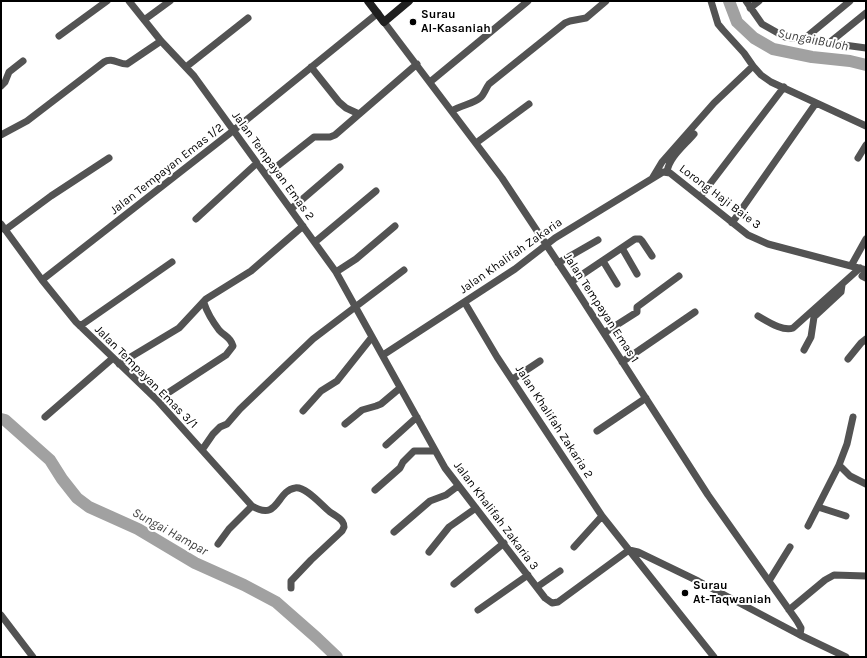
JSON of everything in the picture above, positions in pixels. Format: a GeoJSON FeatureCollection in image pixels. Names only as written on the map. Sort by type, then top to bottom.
{"type":"FeatureCollection","features":[{"type":"Feature","properties":{"kind":"street"},"geometry":{"type":"LineString","coordinates":[[59,36],[107,1]]}},
{"type":"Feature","properties":{"kind":"street","name":"Jalan Tempayan Emas 2"},"geometry":{"type":"LineString","coordinates":[[129,1],[161,41],[194,76],[258,163],[336,272],[383,355]]}},
{"type":"Feature","properties":{"kind":"street"},"geometry":{"type":"LineString","coordinates":[[144,20],[170,1]]}},
{"type":"Feature","properties":{"kind":"street","name":"Jalan Tempayan Emas 1"},"geometry":{"type":"LineString","coordinates":[[368,1],[502,178],[708,495],[800,626],[800,635]]}},
{"type":"Feature","properties":{"kind":"street"},"geometry":{"type":"LineString","coordinates":[[384,22],[409,1]]}},
{"type":"Feature","properties":{"kind":"street"},"geometry":{"type":"LineString","coordinates":[[430,82],[528,1]]}},
{"type":"Feature","properties":{"kind":"street"},"geometry":{"type":"LineString","coordinates":[[452,111],[459,106],[476,101],[482,96],[489,84],[565,23],[586,18],[606,1]]}},
{"type":"Feature","properties":{"kind":"street"},"geometry":{"type":"LineString","coordinates":[[711,1],[718,24],[744,53],[753,66],[766,78],[866,126]]}},
{"type":"Feature","properties":{"kind":"street"},"geometry":{"type":"LineString","coordinates":[[746,1],[762,24],[785,37],[866,48]]}},
{"type":"Feature","properties":{"kind":"street"},"geometry":{"type":"LineString","coordinates":[[750,8],[759,1]]}},
{"type":"Feature","properties":{"kind":"street"},"geometry":{"type":"LineString","coordinates":[[804,40],[850,1]]}},
{"type":"Feature","properties":{"kind":"street"},"geometry":{"type":"LineString","coordinates":[[829,43],[866,12]]}},
{"type":"Feature","properties":{"kind":"street","name":"Jalan Tempayan Emas 1/2"},"geometry":{"type":"LineString","coordinates":[[42,280],[234,130],[378,13]]}},
{"type":"Feature","properties":{"kind":"street"},"geometry":{"type":"LineString","coordinates":[[186,67],[248,18]]}},
{"type":"Feature","properties":{"kind":"street"},"geometry":{"type":"LineString","coordinates":[[1,135],[27,121],[104,62],[109,60],[121,64],[127,64],[161,41]]}},
{"type":"Feature","properties":{"kind":"street"},"geometry":{"type":"LineString","coordinates":[[1,86],[5,82],[9,72],[23,60]]}},
{"type":"Feature","properties":{"kind":"street"},"geometry":{"type":"LineString","coordinates":[[266,175],[314,138],[333,136],[417,64]]}},
{"type":"Feature","properties":{"kind":"street"},"geometry":{"type":"LineString","coordinates":[[654,177],[662,162],[714,103],[753,66]]}},
{"type":"Feature","properties":{"kind":"street"},"geometry":{"type":"LineString","coordinates":[[311,67],[339,102],[346,108],[359,114]]}},
{"type":"Feature","properties":{"kind":"street"},"geometry":{"type":"LineString","coordinates":[[700,197],[784,87]]}},
{"type":"Feature","properties":{"kind":"street"},"geometry":{"type":"LineString","coordinates":[[732,223],[816,103]]}},
{"type":"Feature","properties":{"kind":"street"},"geometry":{"type":"LineString","coordinates":[[476,143],[529,104]]}},
{"type":"Feature","properties":{"kind":"street"},"geometry":{"type":"LineString","coordinates":[[666,172],[672,159],[694,134]]}},
{"type":"Feature","properties":{"kind":"street"},"geometry":{"type":"LineString","coordinates":[[858,158],[866,145]]}},
{"type":"Feature","properties":{"kind":"street"},"geometry":{"type":"LineString","coordinates":[[1,237],[5,229],[51,196],[109,158]]}},
{"type":"Feature","properties":{"kind":"street"},"geometry":{"type":"LineString","coordinates":[[196,219],[258,163]]}},
{"type":"Feature","properties":{"kind":"street"},"geometry":{"type":"LineString","coordinates":[[291,209],[340,167]]}},
{"type":"Feature","properties":{"kind":"street","name":"Lorong Haji Baie 3"},"geometry":{"type":"LineString","coordinates":[[654,177],[663,172],[670,173],[748,235],[768,244],[851,266],[864,273]]}},
{"type":"Feature","properties":{"kind":"street","name":"Jalan Khalifah Zakaria"},"geometry":{"type":"LineString","coordinates":[[383,355],[515,269],[555,238],[654,177]]}},
{"type":"Feature","properties":{"kind":"street"},"geometry":{"type":"LineString","coordinates":[[314,242],[376,191]]}},
{"type":"Feature","properties":{"kind":"street"},"geometry":{"type":"LineString","coordinates":[[119,364],[179,328],[204,303],[206,299],[251,271],[303,226]]}},
{"type":"Feature","properties":{"kind":"street"},"geometry":{"type":"LineString","coordinates":[[336,272],[356,260],[395,226]]}},
{"type":"Feature","properties":{"kind":"street","name":"Jalan Tempayan Emas 3/1"},"geometry":{"type":"LineString","coordinates":[[5,229],[42,280],[80,326],[157,400],[252,506]]}},
{"type":"Feature","properties":{"kind":"street"},"geometry":{"type":"LineString","coordinates":[[571,282],[635,239],[640,239],[652,256]]}},
{"type":"Feature","properties":{"kind":"street"},"geometry":{"type":"LineString","coordinates":[[851,266],[866,239]]}},
{"type":"Feature","properties":{"kind":"street"},"geometry":{"type":"LineString","coordinates":[[558,263],[598,240]]}},
{"type":"Feature","properties":{"kind":"street"},"geometry":{"type":"LineString","coordinates":[[622,248],[637,274]]}},
{"type":"Feature","properties":{"kind":"street"},"geometry":{"type":"LineString","coordinates":[[603,261],[617,284]]}},
{"type":"Feature","properties":{"kind":"street"},"geometry":{"type":"LineString","coordinates":[[80,326],[172,262]]}},
{"type":"Feature","properties":{"kind":"street"},"geometry":{"type":"LineString","coordinates":[[202,450],[220,427],[227,424],[240,409],[313,339],[404,270]]}},
{"type":"Feature","properties":{"kind":"street"},"geometry":{"type":"LineString","coordinates":[[758,316],[789,330],[842,285],[864,273]]}},
{"type":"Feature","properties":{"kind":"street"},"geometry":{"type":"LineString","coordinates":[[604,333],[637,312],[637,306],[679,276]]}},
{"type":"Feature","properties":{"kind":"street"},"geometry":{"type":"LineString","coordinates":[[804,350],[811,337],[814,317],[841,292],[842,285]]}},
{"type":"Feature","properties":{"kind":"street"},"geometry":{"type":"LineString","coordinates":[[157,400],[226,355],[233,346],[228,336],[220,330],[207,312],[204,303]]}},
{"type":"Feature","properties":{"kind":"street","name":"Jalan Khalifah Zakaria 2"},"geometry":{"type":"LineString","coordinates":[[465,303],[497,357],[513,379],[602,516],[714,657]]}},
{"type":"Feature","properties":{"kind":"street"},"geometry":{"type":"LineString","coordinates":[[622,362],[696,312]]}},
{"type":"Feature","properties":{"kind":"street"},"geometry":{"type":"LineString","coordinates":[[304,411],[321,391],[337,381],[372,337]]}},
{"type":"Feature","properties":{"kind":"street"},"geometry":{"type":"LineString","coordinates":[[848,359],[866,339]]}},
{"type":"Feature","properties":{"kind":"street","name":"Jalan Khalifah Zakaria 3"},"geometry":{"type":"LineString","coordinates":[[383,355],[435,451],[458,486],[548,601],[552,603],[558,602],[629,550]]}},
{"type":"Feature","properties":{"kind":"street"},"geometry":{"type":"LineString","coordinates":[[45,417],[113,358]]}},
{"type":"Feature","properties":{"kind":"street"},"geometry":{"type":"LineString","coordinates":[[513,379],[540,361]]}},
{"type":"Feature","properties":{"kind":"street"},"geometry":{"type":"LineString","coordinates":[[345,424],[362,410],[381,404],[400,388]]}},
{"type":"Feature","properties":{"kind":"street"},"geometry":{"type":"LineString","coordinates":[[597,431],[646,398]]}},
{"type":"Feature","properties":{"kind":"street"},"geometry":{"type":"LineString","coordinates":[[386,445],[417,417]]}},
{"type":"Feature","properties":{"kind":"street"},"geometry":{"type":"LineString","coordinates":[[808,526],[839,465],[847,444],[852,417]]}},
{"type":"Feature","properties":{"kind":"street"},"geometry":{"type":"LineString","coordinates":[[375,490],[400,468],[403,462],[414,451],[435,451]]}},
{"type":"Feature","properties":{"kind":"street"},"geometry":{"type":"LineString","coordinates":[[839,465],[850,476],[866,484]]}},
{"type":"Feature","properties":{"kind":"street"},"geometry":{"type":"LineString","coordinates":[[394,532],[430,501],[446,495],[458,486]]}},
{"type":"Feature","properties":{"kind":"street"},"geometry":{"type":"LineString","coordinates":[[218,544],[252,506],[263,511],[268,510],[273,508],[289,491],[295,488],[300,488],[305,491],[344,523],[344,527],[342,532],[311,560],[291,581],[291,588]]}},
{"type":"Feature","properties":{"kind":"street"},"geometry":{"type":"LineString","coordinates":[[818,507],[846,516]]}},
{"type":"Feature","properties":{"kind":"street"},"geometry":{"type":"LineString","coordinates":[[429,552],[449,527],[476,508]]}},
{"type":"Feature","properties":{"kind":"street"},"geometry":{"type":"LineString","coordinates":[[574,547],[602,516]]}},
{"type":"Feature","properties":{"kind":"street"},"geometry":{"type":"LineString","coordinates":[[454,584],[504,543]]}},
{"type":"Feature","properties":{"kind":"street"},"geometry":{"type":"LineString","coordinates":[[769,581],[790,547]]}},
{"type":"Feature","properties":{"kind":"street"},"geometry":{"type":"LineString","coordinates":[[629,550],[638,552],[698,581],[800,635],[846,657]]}},
{"type":"Feature","properties":{"kind":"street"},"geometry":{"type":"LineString","coordinates":[[536,587],[560,571]]}},
{"type":"Feature","properties":{"kind":"street"},"geometry":{"type":"LineString","coordinates":[[789,610],[834,574],[866,576]]}},
{"type":"Feature","properties":{"kind":"street"},"geometry":{"type":"LineString","coordinates":[[478,610],[528,575]]}},
{"type":"Feature","properties":{"kind":"street"},"geometry":{"type":"LineString","coordinates":[[1,615],[33,657]]}},
{"type":"Feature","properties":{"kind":"waterway","name":"Sungai Buloh"},"geometry":{"type":"LineString","coordinates":[[729,1],[737,22],[754,38],[773,49],[812,57],[850,61],[866,65]]}},
{"type":"Feature","properties":{"kind":"waterway","name":"Sungai Hampar"},"geometry":{"type":"LineString","coordinates":[[1,419],[5,420],[50,460],[62,479],[77,498],[89,507],[138,529],[195,563],[244,585],[276,602],[337,657]]}},
{"type":"Feature","properties":{"kind":"place","name":"Surau Al-Kasaniah"},"geometry":{"type":"Point","coordinates":[413,22]}},
{"type":"Feature","properties":{"kind":"place","name":"Surau At-Taqwaniah"},"geometry":{"type":"Point","coordinates":[685,593]}}]}
